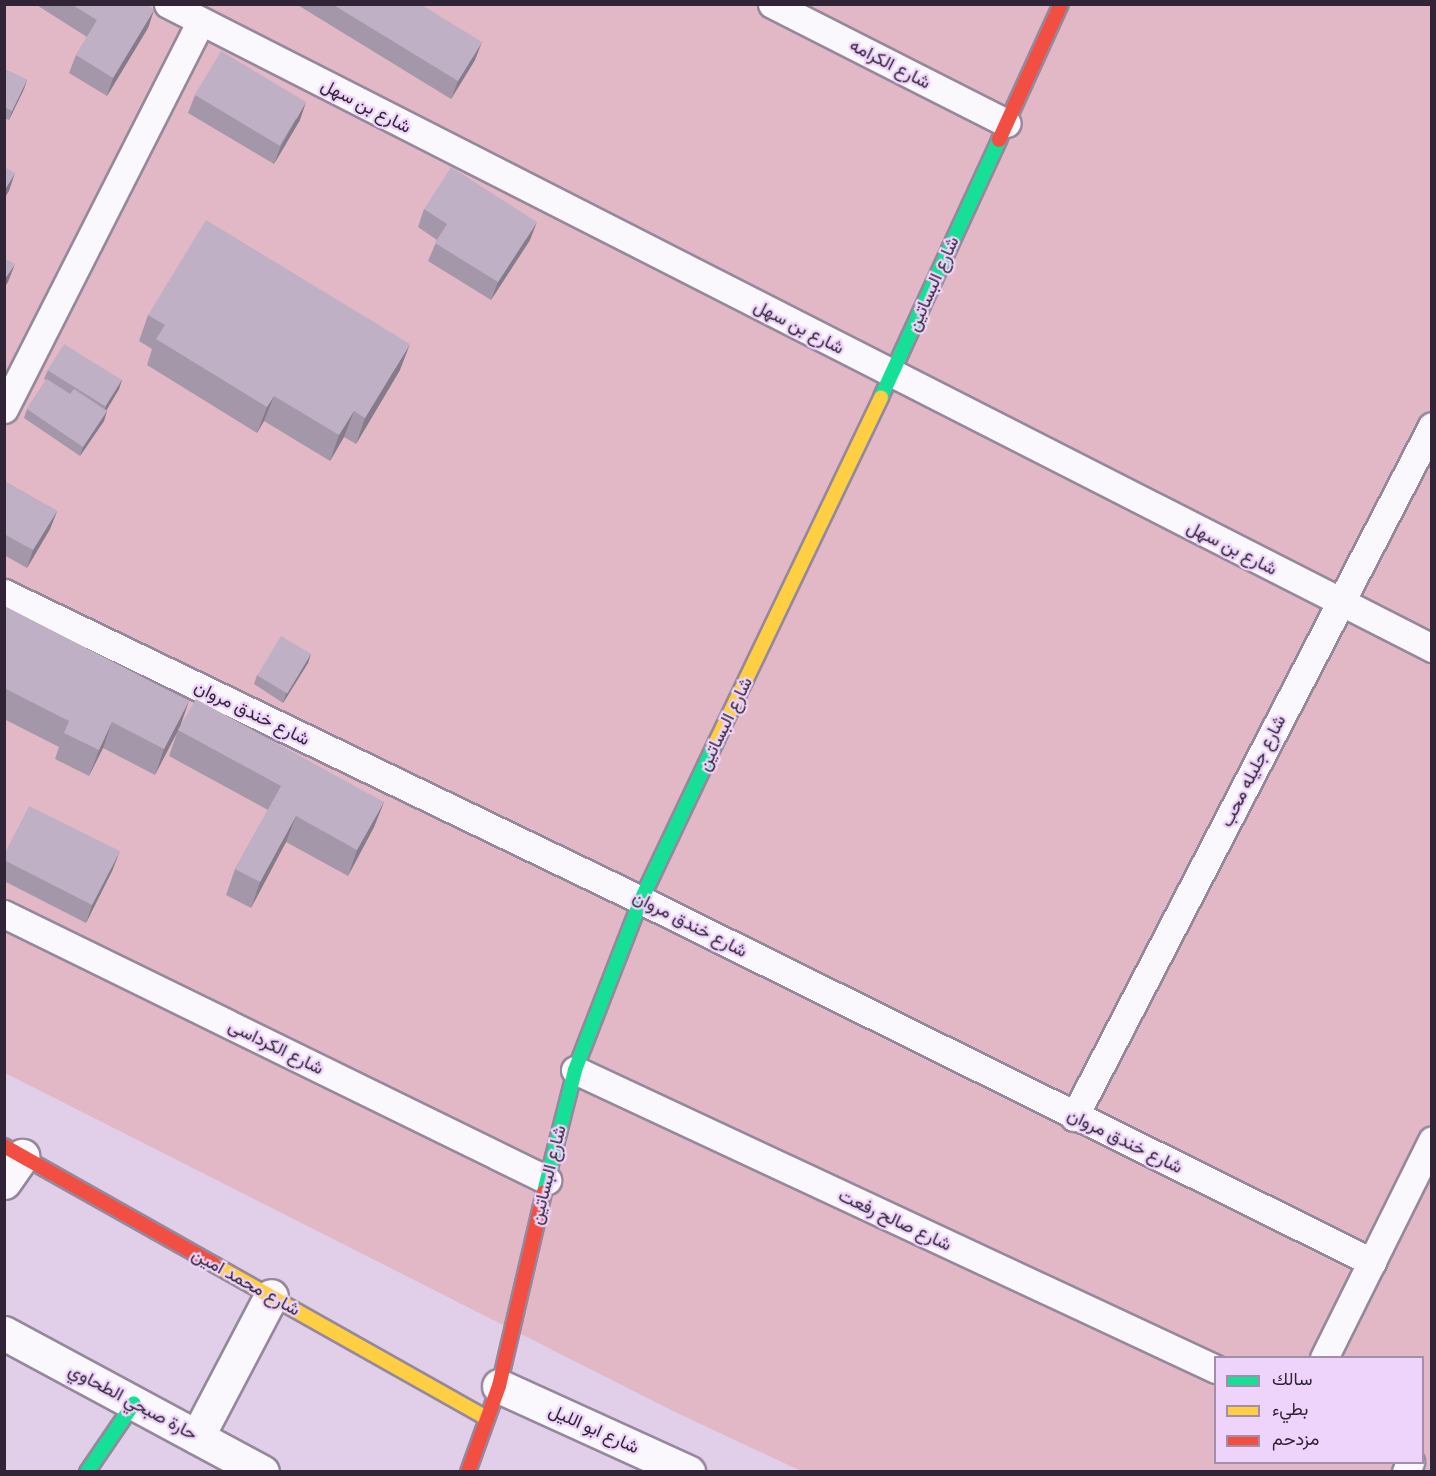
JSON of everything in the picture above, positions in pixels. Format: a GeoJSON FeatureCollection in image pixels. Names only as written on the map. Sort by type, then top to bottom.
{"type":"FeatureCollection","features":[{"type":"Feature","properties":{"kind":"street","name":"شارع البساتين"},"geometry":{"type":"LineString","coordinates":[[468,1472],[499,1386],[575,1070],[641,900],[892,374],[1061,4]]}},
{"type":"Feature","properties":{"kind":"street","name":"شارع محمد امين"},"geometry":{"type":"LineString","coordinates":[[10,1161],[271,1296],[487,1418]]}},
{"type":"Feature","properties":{"kind":"street"},"geometry":{"type":"LineString","coordinates":[[197,1437],[271,1296]]}},
{"type":"Feature","properties":{"kind":"street","name":"حارة صبحي الطحاوي"},"geometry":{"type":"LineString","coordinates":[[4,1333],[262,1472]]}},
{"type":"Feature","properties":{"kind":"street","name":"شارع ابو الليل"},"geometry":{"type":"LineString","coordinates":[[499,1386],[688,1472]]}},
{"type":"Feature","properties":{"kind":"street"},"geometry":{"type":"LineString","coordinates":[[87,1472],[134,1402]]}},
{"type":"Feature","properties":{"kind":"lane","name":"شارع بن سهل"},"geometry":{"type":"LineString","coordinates":[[168,4],[1431,648]]}},
{"type":"Feature","properties":{"kind":"lane","name":"شارع الكرامه"},"geometry":{"type":"LineString","coordinates":[[772,4],[1007,123]]}},
{"type":"Feature","properties":{"kind":"lane"},"geometry":{"type":"LineString","coordinates":[[4,410],[201,21]]}},
{"type":"Feature","properties":{"kind":"lane","name":"شارع جليله محب"},"geometry":{"type":"LineString","coordinates":[[1074,1117],[1431,426]]}},
{"type":"Feature","properties":{"kind":"lane","name":"شارع خندق مروان"},"geometry":{"type":"LineString","coordinates":[[4,593],[641,900],[1074,1117],[1372,1262]]}},
{"type":"Feature","properties":{"kind":"lane","name":"شارع الكرداسى"},"geometry":{"type":"LineString","coordinates":[[4,914],[547,1180]]}},
{"type":"Feature","properties":{"kind":"lane","name":"شارع صالح رفعت"},"geometry":{"type":"LineString","coordinates":[[575,1070],[1214,1370]]}},
{"type":"Feature","properties":{"kind":"lane"},"geometry":{"type":"LineString","coordinates":[[1325,1356],[1431,1140]]}},
{"type":"Feature","properties":{"kind":"shaded area"},"geometry":{"type":"Polygon","coordinates":[[[4,5],[1431,5],[1431,1471],[801,1471],[675,1412],[5,1073],[4,5]]]}},
{"type":"Feature","properties":{"kind":"building"},"geometry":{"type":"Polygon","coordinates":[[[71,4],[145,4],[154,10],[113,78],[76,55],[97,20],[71,4]]]}},
{"type":"Feature","properties":{"kind":"building"},"geometry":{"type":"Polygon","coordinates":[[[332,4],[420,4],[482,42],[458,81],[332,4]]]}},
{"type":"Feature","properties":{"kind":"building"},"geometry":{"type":"Polygon","coordinates":[[[221,51],[306,102],[280,146],[195,95],[221,51]]]}},
{"type":"Feature","properties":{"kind":"building"},"geometry":{"type":"Polygon","coordinates":[[[4,69],[27,80],[12,111],[4,107],[4,69]]]}},
{"type":"Feature","properties":{"kind":"building"},"geometry":{"type":"Polygon","coordinates":[[[4,167],[15,173],[4,191],[4,167]]]}},
{"type":"Feature","properties":{"kind":"building"},"geometry":{"type":"Polygon","coordinates":[[[451,167],[537,222],[498,282],[435,243],[447,224],[424,209],[451,167]]]}},
{"type":"Feature","properties":{"kind":"building"},"geometry":{"type":"Polygon","coordinates":[[[206,220],[410,344],[365,418],[354,411],[339,435],[274,396],[267,407],[156,339],[165,325],[148,315],[206,220]]]}},
{"type":"Feature","properties":{"kind":"building"},"geometry":{"type":"Polygon","coordinates":[[[4,258],[15,264],[4,280],[4,258]]]}},
{"type":"Feature","properties":{"kind":"building"},"geometry":{"type":"Polygon","coordinates":[[[64,344],[122,380],[105,406],[48,370],[64,344]]]}},
{"type":"Feature","properties":{"kind":"building"},"geometry":{"type":"Polygon","coordinates":[[[47,379],[70,394],[74,389],[107,411],[83,447],[27,409],[47,379]]]}},
{"type":"Feature","properties":{"kind":"building"},"geometry":{"type":"Polygon","coordinates":[[[4,481],[57,511],[33,550],[4,534],[4,481]]]}},
{"type":"Feature","properties":{"kind":"building"},"geometry":{"type":"Polygon","coordinates":[[[4,606],[189,701],[164,749],[112,722],[99,750],[64,733],[69,721],[4,688],[4,606]]]}},
{"type":"Feature","properties":{"kind":"building"},"geometry":{"type":"Polygon","coordinates":[[[281,636],[311,654],[287,693],[257,675],[281,636]]]}},
{"type":"Feature","properties":{"kind":"building"},"geometry":{"type":"Polygon","coordinates":[[[196,699],[384,802],[357,850],[296,816],[260,882],[235,869],[281,786],[178,730],[196,699]]]}},
{"type":"Feature","properties":{"kind":"building"},"geometry":{"type":"Polygon","coordinates":[[[29,806],[120,851],[92,905],[4,860],[4,855],[29,806]]]}},
{"type":"Feature","properties":{"kind":"traffic: fast"},"geometry":{"type":"LineString","coordinates":[[881,397],[999,140]]}},
{"type":"Feature","properties":{"kind":"traffic: fast"},"geometry":{"type":"LineString","coordinates":[[544,1192],[575,1070],[641,900],[716,742]]}},
{"type":"Feature","properties":{"kind":"traffic: fast"},"geometry":{"type":"LineString","coordinates":[[87,1472],[134,1403]]}},
{"type":"Feature","properties":{"kind":"traffic: slow"},"geometry":{"type":"LineString","coordinates":[[716,742],[881,397]]}},
{"type":"Feature","properties":{"kind":"traffic: slow"},"geometry":{"type":"LineString","coordinates":[[215,1265],[487,1418]]}},
{"type":"Feature","properties":{"kind":"traffic: jam"},"geometry":{"type":"LineString","coordinates":[[999,140],[1061,4]]}},
{"type":"Feature","properties":{"kind":"traffic: jam"},"geometry":{"type":"LineString","coordinates":[[4,1146],[215,1265]]}},
{"type":"Feature","properties":{"kind":"traffic: jam"},"geometry":{"type":"LineString","coordinates":[[468,1472],[499,1386],[544,1192]]}}]}
